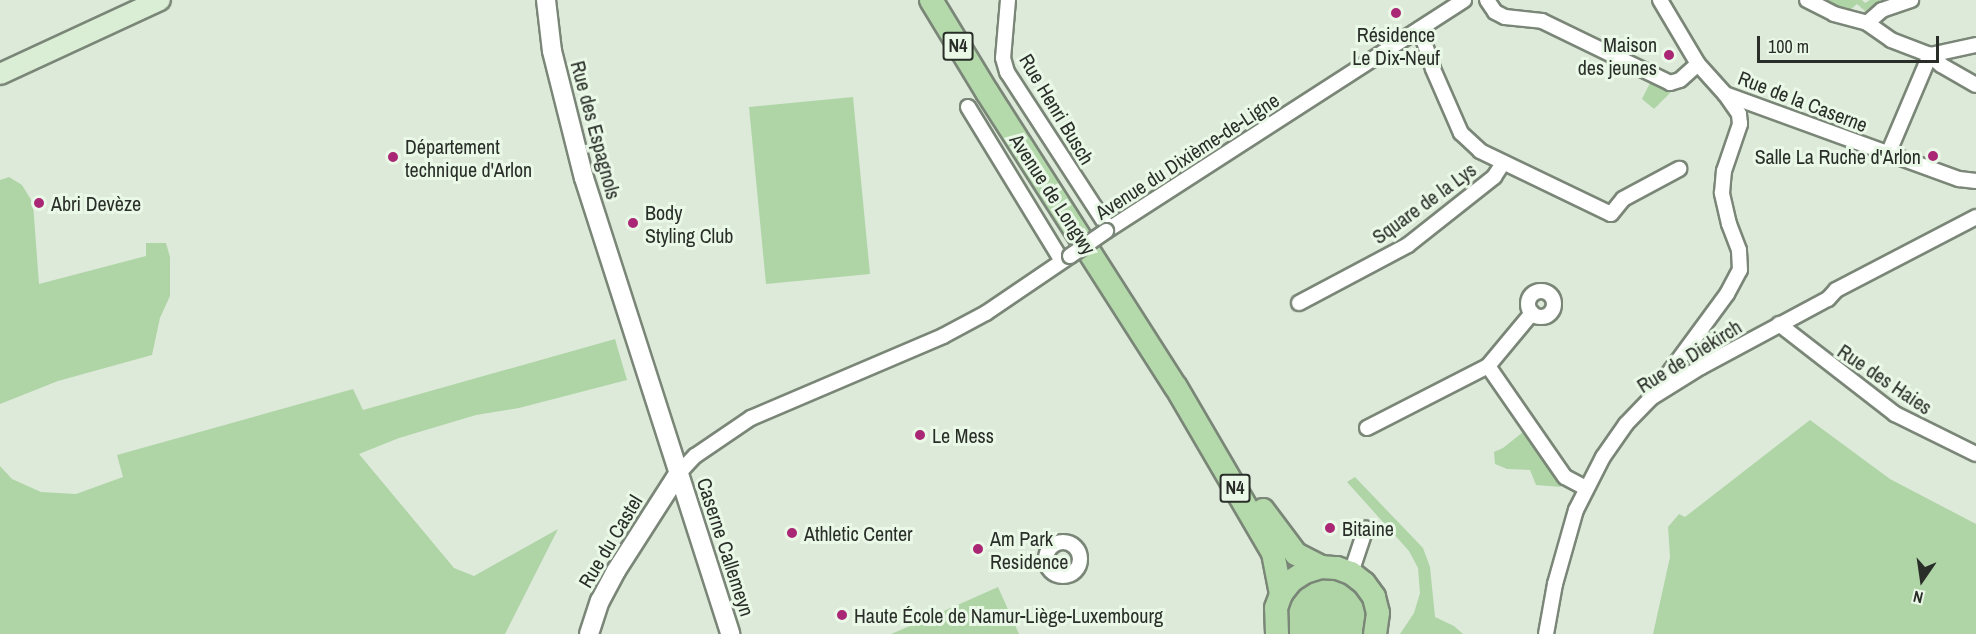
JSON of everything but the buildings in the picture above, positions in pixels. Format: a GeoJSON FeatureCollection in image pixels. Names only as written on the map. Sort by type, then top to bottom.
{"type":"FeatureCollection","features":[{"type":"Feature","properties":{"kind":"main road"},"geometry":{"type":"LineString","coordinates":[[0,74],[160,0]]}},
{"type":"Feature","properties":{"kind":"main road","name":"Avenue de Longwy"},"geometry":{"type":"LineString","coordinates":[[931,0],[987,92],[1176,387]]}},
{"type":"Feature","properties":{"kind":"main road","name":"N4"},"geometry":{"type":"LineString","coordinates":[[1176,387],[1296,554],[1321,567],[1337,568],[1351,573]]}},
{"type":"Feature","properties":{"kind":"main road","name":"N4"},"geometry":{"type":"LineString","coordinates":[[1176,387],[1273,553],[1281,594],[1276,608],[1277,634]]}},
{"type":"Feature","properties":{"kind":"main road"},"geometry":{"type":"LineString","coordinates":[[1281,594],[1298,576],[1321,567]]}},
{"type":"Feature","properties":{"kind":"main road"},"geometry":{"type":"LineString","coordinates":[[1351,573],[1374,597],[1378,613],[1375,634]]}},
{"type":"Feature","properties":{"kind":"street","name":"Rue des Espagnols"},"geometry":{"type":"LineString","coordinates":[[546,0],[552,51],[584,178],[678,474]]}},
{"type":"Feature","properties":{"kind":"street","name":"Rue Henri Busch"},"geometry":{"type":"LineString","coordinates":[[1008,0],[1003,58],[1007,72],[1108,230]]}},
{"type":"Feature","properties":{"kind":"street","name":"Avenue du Dixième-de-Ligne"},"geometry":{"type":"LineString","coordinates":[[678,474],[695,456],[752,418],[943,336],[986,313],[1108,230],[1464,0]]}},
{"type":"Feature","properties":{"kind":"street"},"geometry":{"type":"LineString","coordinates":[[1487,0],[1495,12],[1505,17],[1542,21],[1670,83],[1680,80],[1698,64]]}},
{"type":"Feature","properties":{"kind":"street","name":"Rue de la Caserne"},"geometry":{"type":"LineString","coordinates":[[1660,0],[1698,64],[1725,94],[1959,179],[1976,181]]}},
{"type":"Feature","properties":{"kind":"street"},"geometry":{"type":"LineString","coordinates":[[1807,0],[1834,15],[1867,23],[1891,40],[1930,55],[1941,65],[1976,86]]}},
{"type":"Feature","properties":{"kind":"street"},"geometry":{"type":"LineString","coordinates":[[1867,23],[1882,10],[1911,0]]}},
{"type":"Feature","properties":{"kind":"street","name":"Square de la Lys"},"geometry":{"type":"LineString","coordinates":[[1419,29],[1436,78],[1461,133],[1480,151],[1611,214],[1623,200],[1679,169]]}},
{"type":"Feature","properties":{"kind":"street"},"geometry":{"type":"LineString","coordinates":[[1930,55],[1976,45]]}},
{"type":"Feature","properties":{"kind":"street"},"geometry":{"type":"LineString","coordinates":[[1888,154],[1930,55]]}},
{"type":"Feature","properties":{"kind":"street"},"geometry":{"type":"LineString","coordinates":[[1651,398],[1727,294],[1740,270],[1738,250],[1722,193],[1724,171],[1740,124],[1739,114],[1725,94]]}},
{"type":"Feature","properties":{"kind":"street"},"geometry":{"type":"LineString","coordinates":[[968,107],[1066,259]]}},
{"type":"Feature","properties":{"kind":"street","name":"Square de la Lys"},"geometry":{"type":"LineString","coordinates":[[1299,303],[1408,245],[1494,177],[1503,163]]}},
{"type":"Feature","properties":{"kind":"street","name":"Rue de Diekirch"},"geometry":{"type":"LineString","coordinates":[[1546,634],[1555,584],[1575,510],[1603,457],[1626,424],[1651,398],[1701,367],[1828,299],[1836,290],[1976,217]]}},
{"type":"Feature","properties":{"kind":"street"},"geometry":{"type":"LineString","coordinates":[[1367,428],[1488,366],[1532,313]]}},
{"type":"Feature","properties":{"kind":"street","name":"Rue des Haies"},"geometry":{"type":"LineString","coordinates":[[1779,324],[1895,414],[1976,454]]}},
{"type":"Feature","properties":{"kind":"street"},"geometry":{"type":"LineString","coordinates":[[1687,349],[1701,367]]}},
{"type":"Feature","properties":{"kind":"street"},"geometry":{"type":"LineString","coordinates":[[1488,366],[1565,477],[1586,488]]}},
{"type":"Feature","properties":{"kind":"street","name":"Rue du Castel"},"geometry":{"type":"LineString","coordinates":[[589,634],[600,601],[616,571],[678,474]]}},
{"type":"Feature","properties":{"kind":"street","name":"Caserne Callemeyn"},"geometry":{"type":"LineString","coordinates":[[678,474],[730,634]]}},
{"type":"Feature","properties":{"kind":"street"},"geometry":{"type":"LineString","coordinates":[[1351,573],[1366,528]]}},
{"type":"Feature","properties":{"kind":"green space"},"geometry":{"type":"Polygon","coordinates":[[[1820,0],[1862,0],[1865,3],[1870,0],[1881,0],[1865,11],[1857,4],[1850,10],[1846,7],[1837,8],[1820,0]]]}},
{"type":"Feature","properties":{"kind":"green space"},"geometry":{"type":"Polygon","coordinates":[[[1651,81],[1671,92],[1654,109],[1642,99],[1651,81]]]}},
{"type":"Feature","properties":{"kind":"green space"},"geometry":{"type":"Polygon","coordinates":[[[853,97],[870,274],[766,284],[749,107],[853,97]]]}},
{"type":"Feature","properties":{"kind":"green space"},"geometry":{"type":"Polygon","coordinates":[[[9,177],[22,185],[33,203],[39,284],[146,256],[146,243],[166,243],[170,257],[170,296],[160,318],[152,355],[58,381],[0,404],[0,180],[9,177]]]}},
{"type":"Feature","properties":{"kind":"green space"},"geometry":{"type":"Polygon","coordinates":[[[615,339],[627,380],[519,408],[476,415],[399,438],[359,454],[454,568],[474,576],[558,529],[505,634],[0,634],[0,466],[12,479],[41,492],[76,494],[123,477],[117,455],[353,389],[363,410],[615,339]]]}},
{"type":"Feature","properties":{"kind":"green space"},"geometry":{"type":"Polygon","coordinates":[[[1810,420],[1890,479],[1976,524],[1976,634],[1653,634],[1670,557],[1668,527],[1679,514],[1685,517],[1810,420]]]}},
{"type":"Feature","properties":{"kind":"green space"},"geometry":{"type":"Polygon","coordinates":[[[1523,432],[1561,487],[1536,485],[1530,470],[1507,469],[1495,464],[1494,452],[1503,448],[1523,432]]]}},
{"type":"Feature","properties":{"kind":"green space"},"geometry":{"type":"Polygon","coordinates":[[[1355,477],[1423,548],[1430,567],[1435,617],[1454,626],[1463,634],[1400,634],[1414,613],[1420,593],[1418,568],[1409,551],[1347,482],[1355,477]]]}},
{"type":"Feature","properties":{"kind":"green space"},"geometry":{"type":"Polygon","coordinates":[[[1328,579],[1343,583],[1356,592],[1364,605],[1366,621],[1363,634],[1289,634],[1286,617],[1290,602],[1299,589],[1312,581],[1328,579]]]}},
{"type":"Feature","properties":{"kind":"green space"},"geometry":{"type":"Polygon","coordinates":[[[998,587],[1019,634],[891,634],[917,623],[998,587]]]}},
{"type":"Feature","properties":{"kind":"place","name":"Résidence Le Dix-Neuf"},"geometry":{"type":"Point","coordinates":[1396,13]}},
{"type":"Feature","properties":{"kind":"place","name":"Maison des jeunes"},"geometry":{"type":"Point","coordinates":[1669,55]}},
{"type":"Feature","properties":{"kind":"place","name":"Salle La Ruche d'Arlon"},"geometry":{"type":"Point","coordinates":[1933,156]}},
{"type":"Feature","properties":{"kind":"place","name":"Département technique d'Arlon"},"geometry":{"type":"Point","coordinates":[393,157]}},
{"type":"Feature","properties":{"kind":"place","name":"Abri Devèze"},"geometry":{"type":"Point","coordinates":[39,203]}},
{"type":"Feature","properties":{"kind":"place","name":"Body Styling Club"},"geometry":{"type":"Point","coordinates":[633,223]}},
{"type":"Feature","properties":{"kind":"place","name":"Le Mess"},"geometry":{"type":"Point","coordinates":[920,435]}},
{"type":"Feature","properties":{"kind":"place","name":"Bitaine"},"geometry":{"type":"Point","coordinates":[1330,528]}},
{"type":"Feature","properties":{"kind":"place","name":"Athletic Center"},"geometry":{"type":"Point","coordinates":[792,533]}},
{"type":"Feature","properties":{"kind":"place","name":"Am Park Residence"},"geometry":{"type":"Point","coordinates":[978,549]}},
{"type":"Feature","properties":{"kind":"place","name":"Haute École de Namur-Liège-Luxembourg"},"geometry":{"type":"Point","coordinates":[842,615]}}]}
